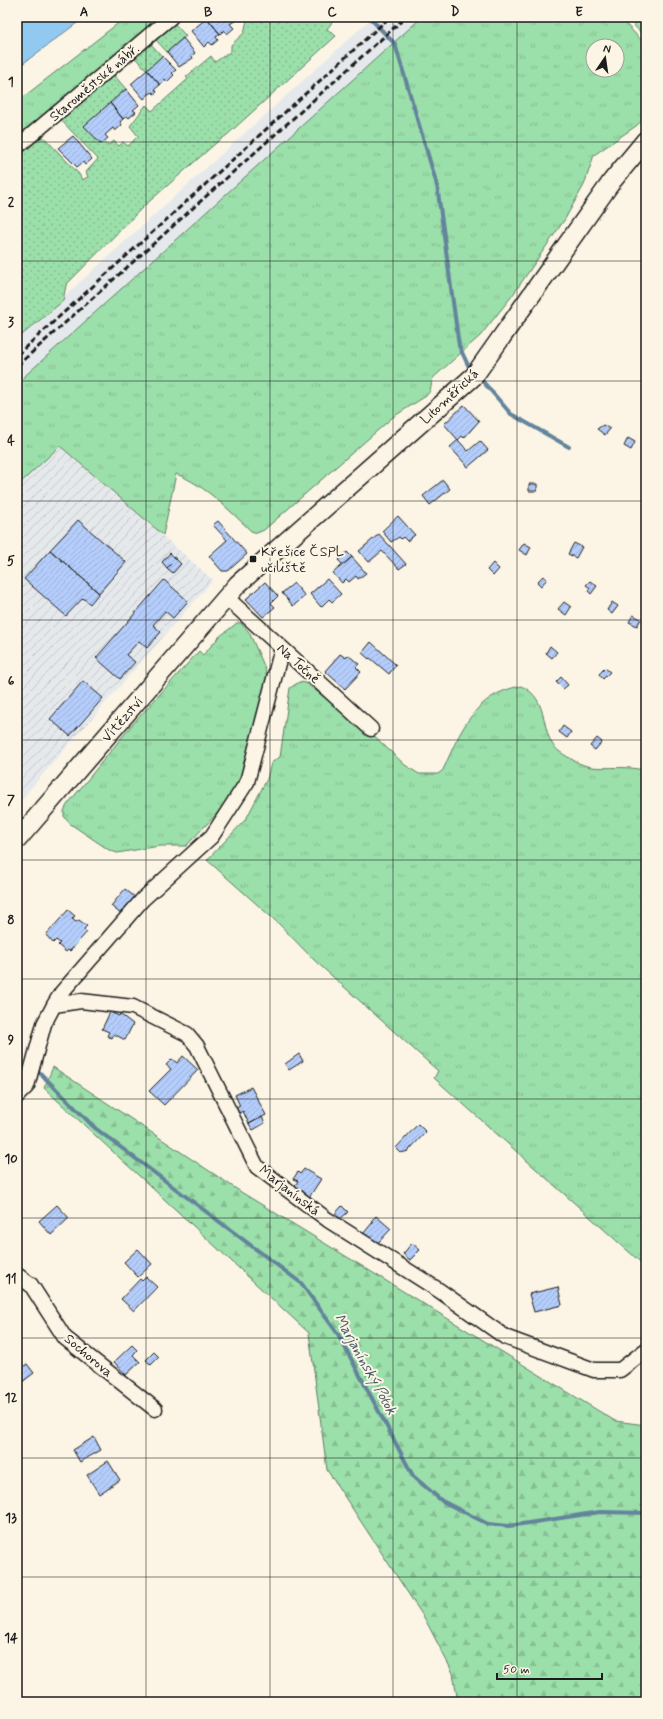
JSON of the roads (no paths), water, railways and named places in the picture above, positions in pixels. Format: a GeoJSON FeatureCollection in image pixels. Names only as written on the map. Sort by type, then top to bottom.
{"type":"FeatureCollection","features":[{"type":"Feature","properties":{"kind":"main road","name":"Litoměřická"},"geometry":{"type":"LineString","coordinates":[[227,598],[238,584],[477,371],[612,182],[646,140]]}},
{"type":"Feature","properties":{"kind":"main road","name":"Vítězství"},"geometry":{"type":"LineString","coordinates":[[17,840],[227,598]]}},
{"type":"Feature","properties":{"kind":"street","name":"Staroměstské nábř."},"geometry":{"type":"LineString","coordinates":[[17,147],[171,17]]}},
{"type":"Feature","properties":{"kind":"street","name":"Na Točně"},"geometry":{"type":"LineString","coordinates":[[227,598],[371,729]]}},
{"type":"Feature","properties":{"kind":"street"},"geometry":{"type":"LineString","coordinates":[[17,1096],[27,1086],[44,1024],[62,992],[143,899],[212,836],[240,794],[247,782],[282,648]]}},
{"type":"Feature","properties":{"kind":"street","name":"Marjanínská"},"geometry":{"type":"LineString","coordinates":[[54,1005],[81,1001],[133,1007],[187,1034],[197,1046],[257,1167],[328,1220],[440,1290],[505,1337],[594,1370],[620,1370],[646,1350]]}},
{"type":"Feature","properties":{"kind":"street","name":"Sochorova"},"geometry":{"type":"LineString","coordinates":[[17,1275],[31,1285],[65,1338],[155,1409]]}},
{"type":"Feature","properties":{"kind":"water"},"geometry":{"type":"Polygon","coordinates":[[[17,17],[85,17],[17,68],[17,17]]]}},
{"type":"Feature","properties":{"kind":"waterway"},"geometry":{"type":"LineString","coordinates":[[369,17],[395,44],[437,185],[459,346],[468,365],[473,370]]}},
{"type":"Feature","properties":{"kind":"waterway"},"geometry":{"type":"LineString","coordinates":[[479,377],[511,414],[569,447]]}},
{"type":"Feature","properties":{"kind":"waterway","name":"Marjanínský Potok"},"geometry":{"type":"LineString","coordinates":[[38,1071],[95,1128],[301,1283],[338,1334],[413,1476],[442,1501],[488,1524],[509,1526],[600,1512],[646,1513]]}},
{"type":"Feature","properties":{"kind":"railway"},"geometry":{"type":"LineString","coordinates":[[17,355],[390,17]]}},
{"type":"Feature","properties":{"kind":"railway"},"geometry":{"type":"LineString","coordinates":[[17,366],[406,17]]}},
{"type":"Feature","properties":{"kind":"place","name":"Křešice ČSPL učiliště"},"geometry":{"type":"Point","coordinates":[253,559]}}]}
